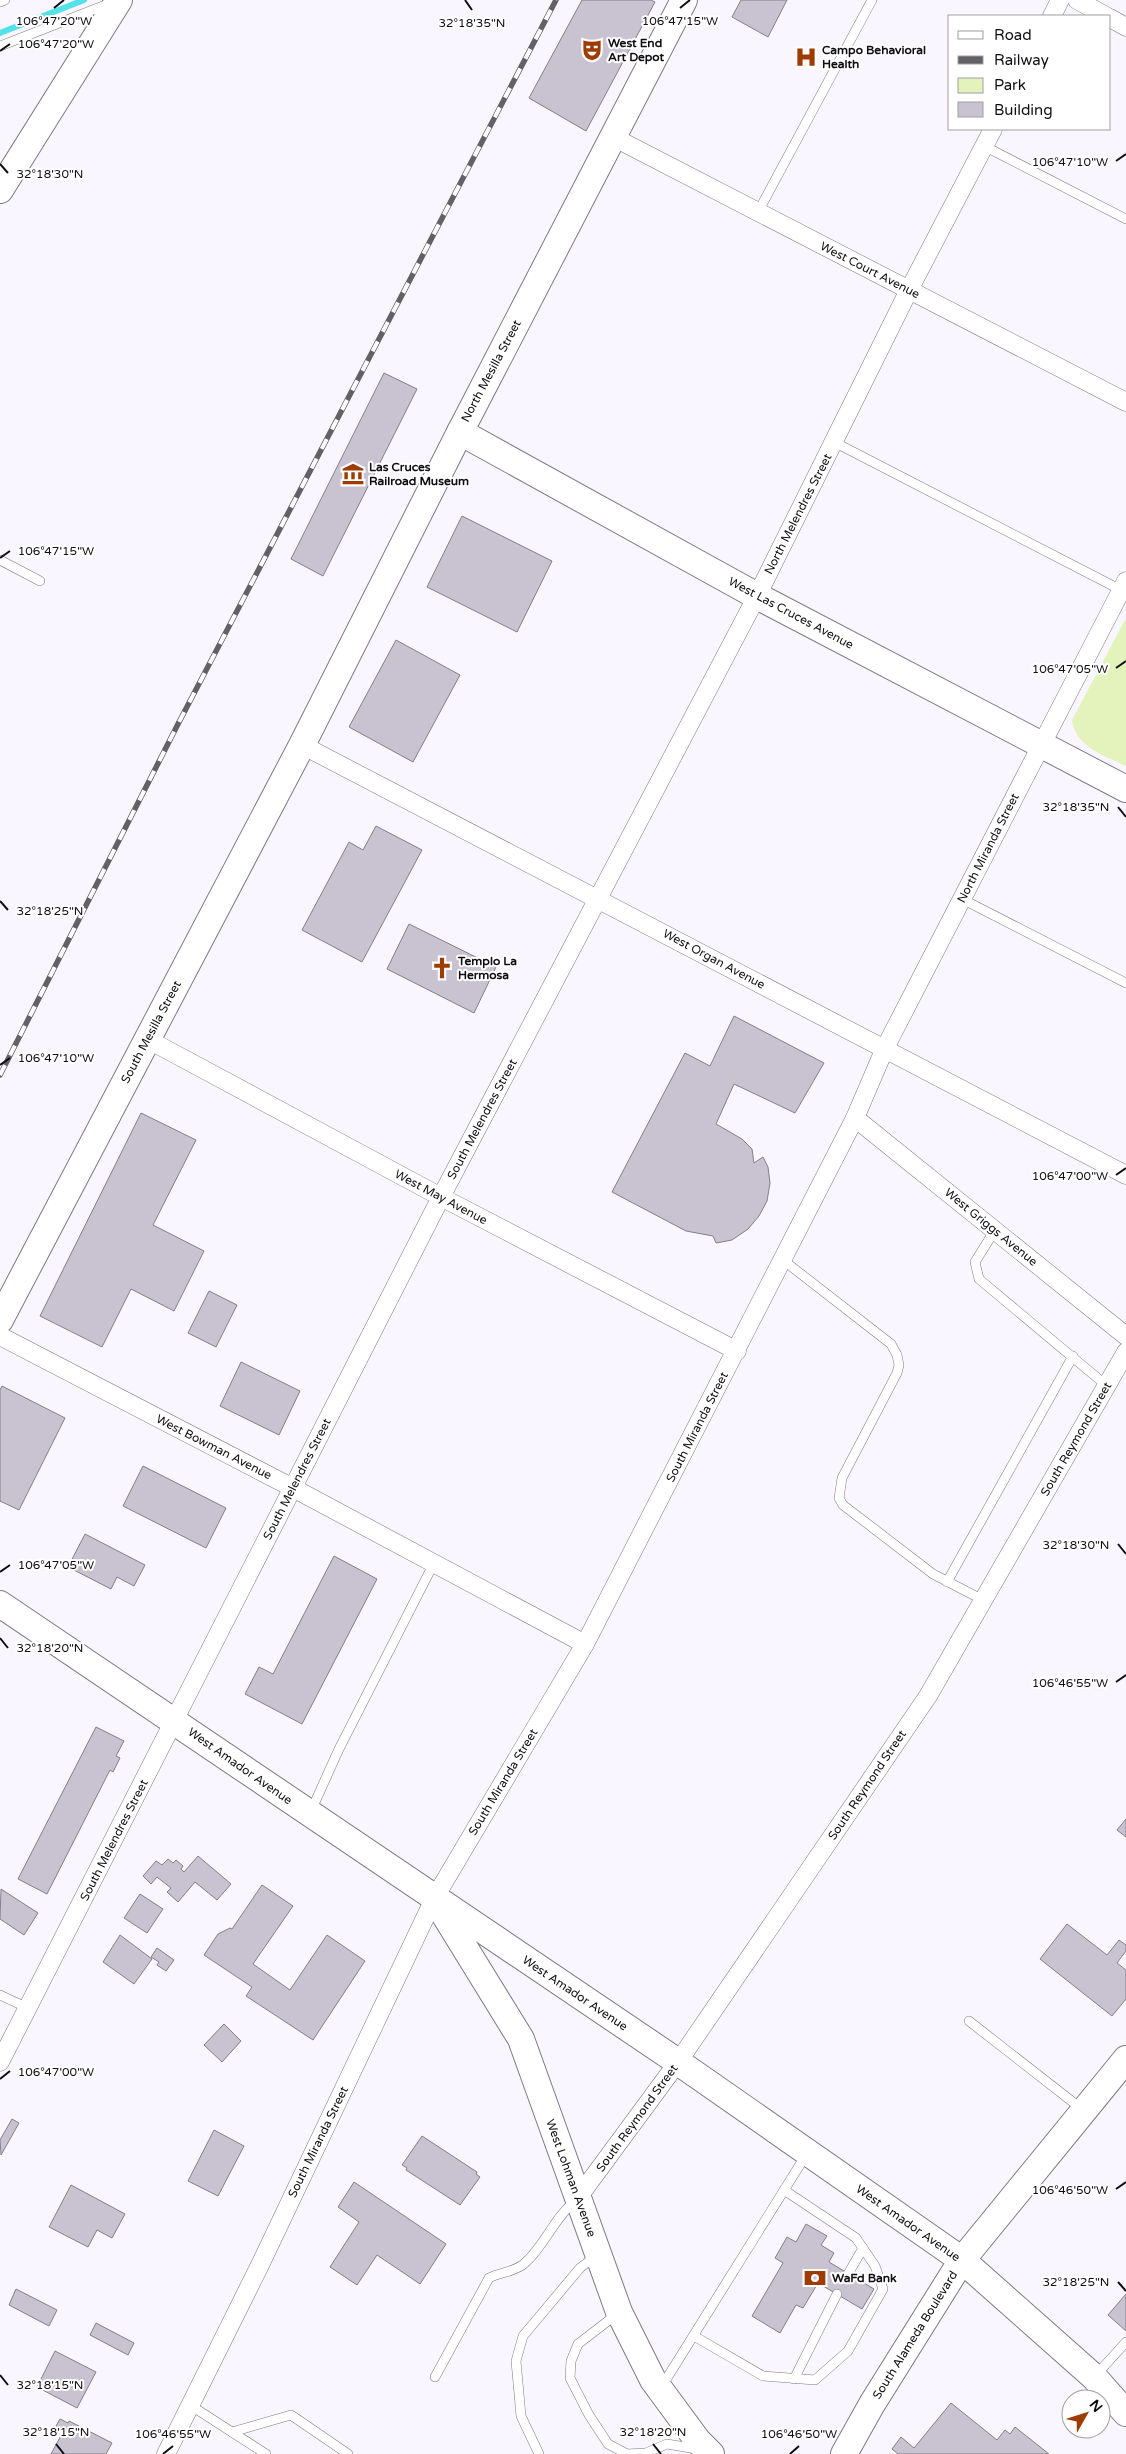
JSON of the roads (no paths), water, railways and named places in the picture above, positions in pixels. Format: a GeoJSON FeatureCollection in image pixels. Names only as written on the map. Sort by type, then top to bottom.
{"type":"FeatureCollection","features":[{"type":"Feature","properties":{"kind":"main road"},"geometry":{"type":"LineString","coordinates":[[0,190],[119,0]]}},
{"type":"Feature","properties":{"kind":"main road","name":"North Mesilla Street"},"geometry":{"type":"LineString","coordinates":[[302,745],[460,432],[684,0]]}},
{"type":"Feature","properties":{"kind":"main road","name":"West Las Cruces Avenue"},"geometry":{"type":"LineString","coordinates":[[460,432],[757,596],[1126,789]]}},
{"type":"Feature","properties":{"kind":"main road","name":"South Mesilla Street"},"geometry":{"type":"LineString","coordinates":[[0,1320],[302,745]]}},
{"type":"Feature","properties":{"kind":"main road","name":"West Amador Avenue"},"geometry":{"type":"LineString","coordinates":[[0,1604],[176,1721],[434,1899],[678,2062],[962,2260],[1094,2377],[1126,2413]]}},
{"type":"Feature","properties":{"kind":"main road","name":"West Lohman Avenue"},"geometry":{"type":"LineString","coordinates":[[434,1899],[521,2039],[619,2312],[653,2380],[710,2453]]}},
{"type":"Feature","properties":{"kind":"main road","name":"South Alameda Boulevard"},"geometry":{"type":"LineString","coordinates":[[844,2454],[872,2404],[962,2260],[1126,2059]]}},
{"type":"Feature","properties":{"kind":"street"},"geometry":{"type":"LineString","coordinates":[[1052,15],[1060,0]]}},
{"type":"Feature","properties":{"kind":"street"},"geometry":{"type":"LineString","coordinates":[[1077,0],[1104,15]]}},
{"type":"Feature","properties":{"kind":"street"},"geometry":{"type":"LineString","coordinates":[[1111,19],[1126,27]]}},
{"type":"Feature","properties":{"kind":"street","name":"North Melendres Street"},"geometry":{"type":"LineString","coordinates":[[598,898],[757,596],[909,290],[992,130]]}},
{"type":"Feature","properties":{"kind":"street","name":"West Court Avenue"},"geometry":{"type":"LineString","coordinates":[[613,137],[1126,402]]}},
{"type":"Feature","properties":{"kind":"street","name":"North Miranda Street"},"geometry":{"type":"LineString","coordinates":[[855,1118],[885,1048],[1123,585]]}},
{"type":"Feature","properties":{"kind":"street","name":"West Organ Avenue"},"geometry":{"type":"LineString","coordinates":[[302,745],[1126,1175]]}},
{"type":"Feature","properties":{"kind":"street","name":"South Melendres Street"},"geometry":{"type":"LineString","coordinates":[[0,2062],[176,1721],[441,1197],[598,898]]}},
{"type":"Feature","properties":{"kind":"street","name":"West May Avenue"},"geometry":{"type":"LineString","coordinates":[[147,1040],[441,1197],[737,1351]]}},
{"type":"Feature","properties":{"kind":"street","name":"West Griggs Avenue"},"geometry":{"type":"LineString","coordinates":[[855,1118],[1126,1336]]}},
{"type":"Feature","properties":{"kind":"street","name":"South Miranda Street"},"geometry":{"type":"LineString","coordinates":[[166,2454],[434,1899],[585,1644],[784,1260],[855,1118]]}},
{"type":"Feature","properties":{"kind":"street","name":"West Bowman Avenue"},"geometry":{"type":"LineString","coordinates":[[0,1336],[293,1488],[585,1644]]}},
{"type":"Feature","properties":{"kind":"street","name":"South Reymond Street"},"geometry":{"type":"LineString","coordinates":[[577,2199],[678,2062],[928,1696],[1126,1352]]}},
{"type":"Feature","properties":{"kind":"lane"},"geometry":{"type":"LineString","coordinates":[[0,2],[5,0]]}},
{"type":"Feature","properties":{"kind":"lane"},"geometry":{"type":"LineString","coordinates":[[0,46],[119,0]]}},
{"type":"Feature","properties":{"kind":"lane"},"geometry":{"type":"LineString","coordinates":[[758,212],[872,0]]}},
{"type":"Feature","properties":{"kind":"lane"},"geometry":{"type":"LineString","coordinates":[[984,146],[1126,220]]}},
{"type":"Feature","properties":{"kind":"lane"},"geometry":{"type":"LineString","coordinates":[[834,442],[1123,585]]}},
{"type":"Feature","properties":{"kind":"lane"},"geometry":{"type":"LineString","coordinates":[[0,560],[40,582]]}},
{"type":"Feature","properties":{"kind":"lane"},"geometry":{"type":"LineString","coordinates":[[962,899],[1126,983]]}},
{"type":"Feature","properties":{"kind":"lane"},"geometry":{"type":"LineString","coordinates":[[994,1230],[975,1262],[979,1279],[1107,1386]]}},
{"type":"Feature","properties":{"kind":"lane"},"geometry":{"type":"LineString","coordinates":[[784,1260],[882,1336],[897,1355],[899,1365],[897,1374],[842,1478],[839,1498],[851,1512],[933,1574],[983,1600]]}},
{"type":"Feature","properties":{"kind":"lane"},"geometry":{"type":"LineString","coordinates":[[947,1582],[1073,1356]]}},
{"type":"Feature","properties":{"kind":"lane"},"geometry":{"type":"LineString","coordinates":[[310,1814],[339,1749],[434,1563]]}},
{"type":"Feature","properties":{"kind":"lane"},"geometry":{"type":"LineString","coordinates":[[0,1995],[28,2008]]}},
{"type":"Feature","properties":{"kind":"lane"},"geometry":{"type":"LineString","coordinates":[[969,2021],[1084,2111]]}},
{"type":"Feature","properties":{"kind":"lane"},"geometry":{"type":"LineString","coordinates":[[660,2389],[807,2152]]}},
{"type":"Feature","properties":{"kind":"lane"},"geometry":{"type":"LineString","coordinates":[[694,2336],[763,2376],[815,2380],[848,2351],[883,2289],[875,2266],[856,2238],[784,2190]]}},
{"type":"Feature","properties":{"kind":"lane"},"geometry":{"type":"LineString","coordinates":[[435,2377],[489,2278],[517,2268],[525,2263],[558,2218],[577,2199]]}},
{"type":"Feature","properties":{"kind":"lane"},"geometry":{"type":"LineString","coordinates":[[848,2274],[863,2248]]}},
{"type":"Feature","properties":{"kind":"lane"},"geometry":{"type":"LineString","coordinates":[[539,2454],[521,2416],[516,2360],[523,2336],[580,2268],[599,2254]]}},
{"type":"Feature","properties":{"kind":"lane"},"geometry":{"type":"LineString","coordinates":[[794,2378],[837,2294]]}},
{"type":"Feature","properties":{"kind":"lane"},"geometry":{"type":"LineString","coordinates":[[619,2312],[578,2344],[571,2361],[570,2378],[589,2415],[608,2444],[627,2454],[646,2453],[667,2444],[710,2453]]}},
{"type":"Feature","properties":{"kind":"lane"},"geometry":{"type":"LineString","coordinates":[[1094,2377],[1126,2342]]}},
{"type":"Feature","properties":{"kind":"lane"},"geometry":{"type":"LineString","coordinates":[[190,2405],[266,2454]]}},
{"type":"Feature","properties":{"kind":"lane"},"geometry":{"type":"LineString","coordinates":[[232,2432],[291,2415],[348,2454]]}},
{"type":"Feature","properties":{"kind":"waterway"},"geometry":{"type":"LineString","coordinates":[[0,33],[84,0]]}},
{"type":"Feature","properties":{"kind":"railway"},"geometry":{"type":"LineString","coordinates":[[0,1075],[178,724],[556,0]]}},
{"type":"Feature","properties":{"kind":"place","name":"West End Art Depot"},"geometry":{"type":"Point","coordinates":[592,50]}},
{"type":"Feature","properties":{"kind":"place","name":"Campo Behavioral Health"},"geometry":{"type":"Point","coordinates":[806,57]}},
{"type":"Feature","properties":{"kind":"place","name":"Las Cruces Railroad Museum"},"geometry":{"type":"Point","coordinates":[353,474]}},
{"type":"Feature","properties":{"kind":"place","name":"Templo La Hermosa"},"geometry":{"type":"Point","coordinates":[442,968]}},
{"type":"Feature","properties":{"kind":"place","name":"WaFd Bank"},"geometry":{"type":"Point","coordinates":[815,2278]}}]}
